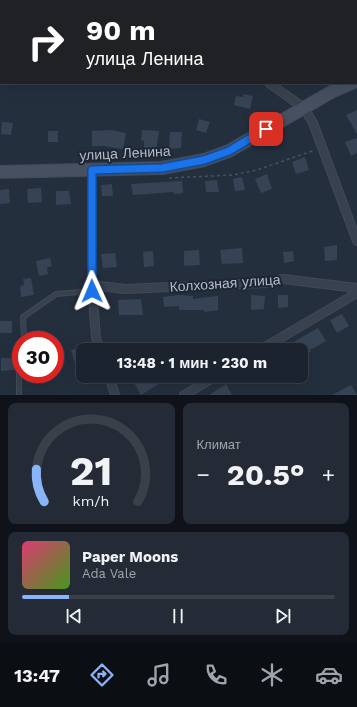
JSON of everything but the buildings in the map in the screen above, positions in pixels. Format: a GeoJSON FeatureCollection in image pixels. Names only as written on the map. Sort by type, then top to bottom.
{"type":"FeatureCollection","features":[{"type":"Feature","properties":{"kind":"street"},"geometry":{"type":"LineString","coordinates":[[270,84],[304,108],[313,123],[357,241]]}},
{"type":"Feature","properties":{"kind":"street","name":"улица Ленина"},"geometry":{"type":"LineString","coordinates":[[0,172],[162,168],[204,160],[229,151],[333,91],[350,84]]}},
{"type":"Feature","properties":{"kind":"street"},"geometry":{"type":"LineString","coordinates":[[92,170],[92,288],[98,343]]}},
{"type":"Feature","properties":{"kind":"street","name":"Колхозная улица"},"geometry":{"type":"LineString","coordinates":[[92,288],[125,289],[264,283],[283,279],[357,288]]}},
{"type":"Feature","properties":{"kind":"street"},"geometry":{"type":"LineString","coordinates":[[272,343],[357,293]]}},
{"type":"Feature","properties":{"kind":"street"},"geometry":{"type":"LineString","coordinates":[[111,383],[115,395]]}},
{"type":"Feature","properties":{"kind":"street"},"geometry":{"type":"LineString","coordinates":[[184,395],[204,383]]}},
{"type":"Feature","properties":{"kind":"lane"},"geometry":{"type":"LineString","coordinates":[[23,331],[22,317],[56,294],[92,288]]}},
{"type":"Feature","properties":{"kind":"lane"},"geometry":{"type":"LineString","coordinates":[[19,383],[19,395]]}},
{"type":"Feature","properties":{"kind":"route"},"geometry":{"type":"LineString","coordinates":[[92,291],[92,170],[162,168],[204,160],[229,151],[266,129]]}}]}
